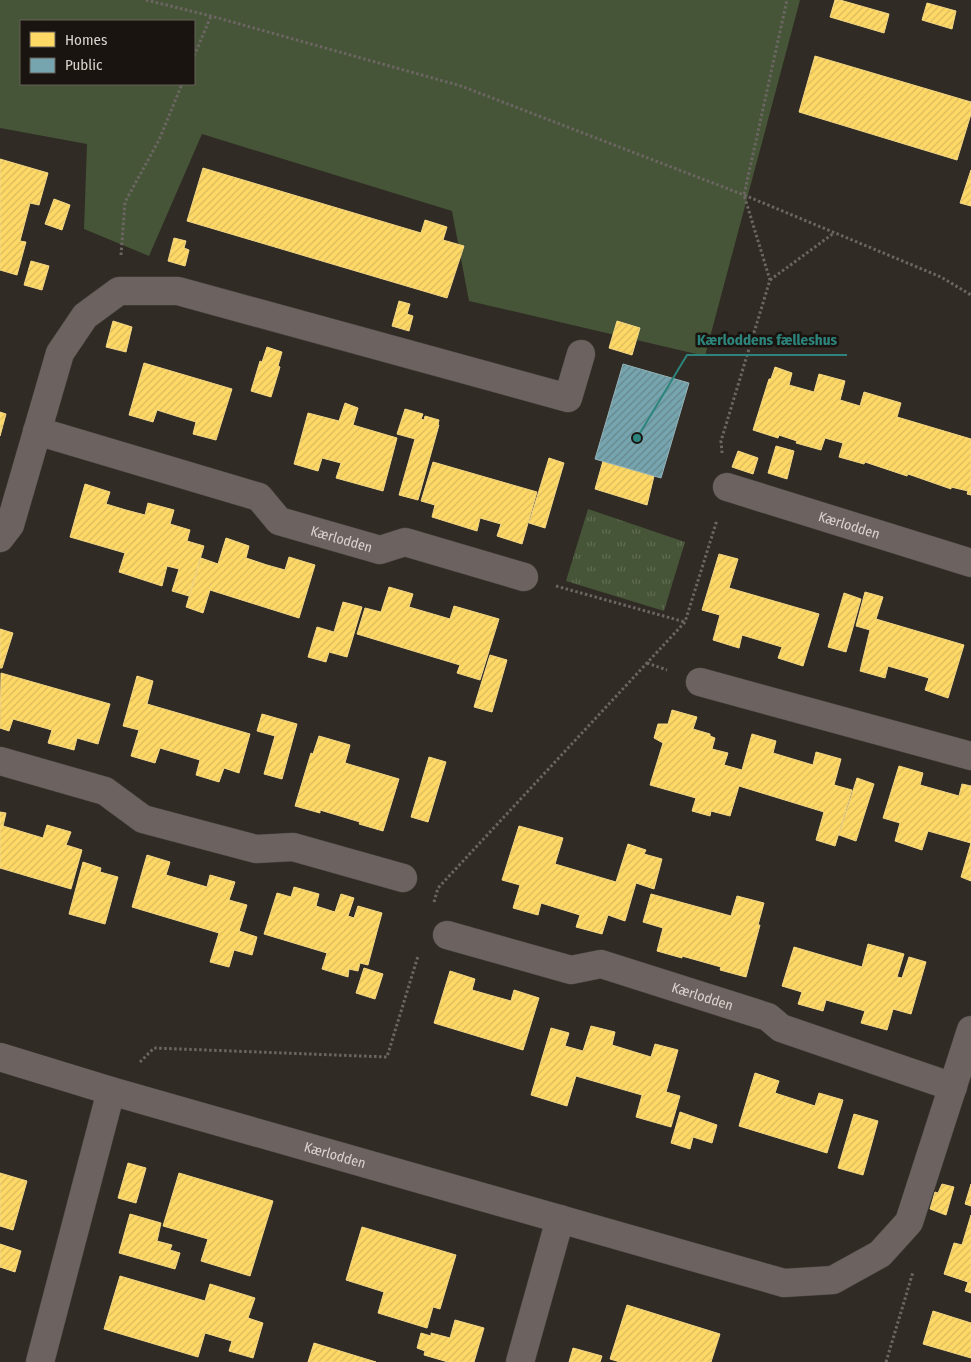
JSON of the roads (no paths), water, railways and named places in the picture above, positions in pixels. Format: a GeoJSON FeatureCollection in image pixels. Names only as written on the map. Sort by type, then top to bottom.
{"type":"FeatureCollection","features":[{"type":"Feature","properties":{"kind":"street"},"geometry":{"type":"LineString","coordinates":[[0,538],[10,525],[60,353],[85,316],[119,291],[178,291],[568,398],[581,354]]}},
{"type":"Feature","properties":{"kind":"street","name":"Kærlodden"},"geometry":{"type":"LineString","coordinates":[[37,431],[259,497],[279,521],[380,550],[405,542],[524,577]]}},
{"type":"Feature","properties":{"kind":"street","name":"Kærlodden"},"geometry":{"type":"LineString","coordinates":[[727,487],[971,563]]}},
{"type":"Feature","properties":{"kind":"street"},"geometry":{"type":"LineString","coordinates":[[700,682],[971,756]]}},
{"type":"Feature","properties":{"kind":"street"},"geometry":{"type":"LineString","coordinates":[[0,761],[105,791],[143,818],[256,849],[293,847],[403,878]]}},
{"type":"Feature","properties":{"kind":"street","name":"Kærlodden"},"geometry":{"type":"LineString","coordinates":[[447,935],[571,970],[601,964],[768,1017],[781,1028],[953,1086]]}},
{"type":"Feature","properties":{"kind":"street","name":"Kærlodden"},"geometry":{"type":"LineString","coordinates":[[0,1057],[110,1091],[784,1283],[833,1280],[880,1254],[909,1222],[971,1030]]}},
{"type":"Feature","properties":{"kind":"street"},"geometry":{"type":"LineString","coordinates":[[40,1362],[110,1091]]}},
{"type":"Feature","properties":{"kind":"street"},"geometry":{"type":"LineString","coordinates":[[520,1362],[560,1219]]}},
{"type":"Feature","properties":{"kind":"place","name":"Kærloddens fælleshus"},"geometry":{"type":"Point","coordinates":[637,438]}}]}
